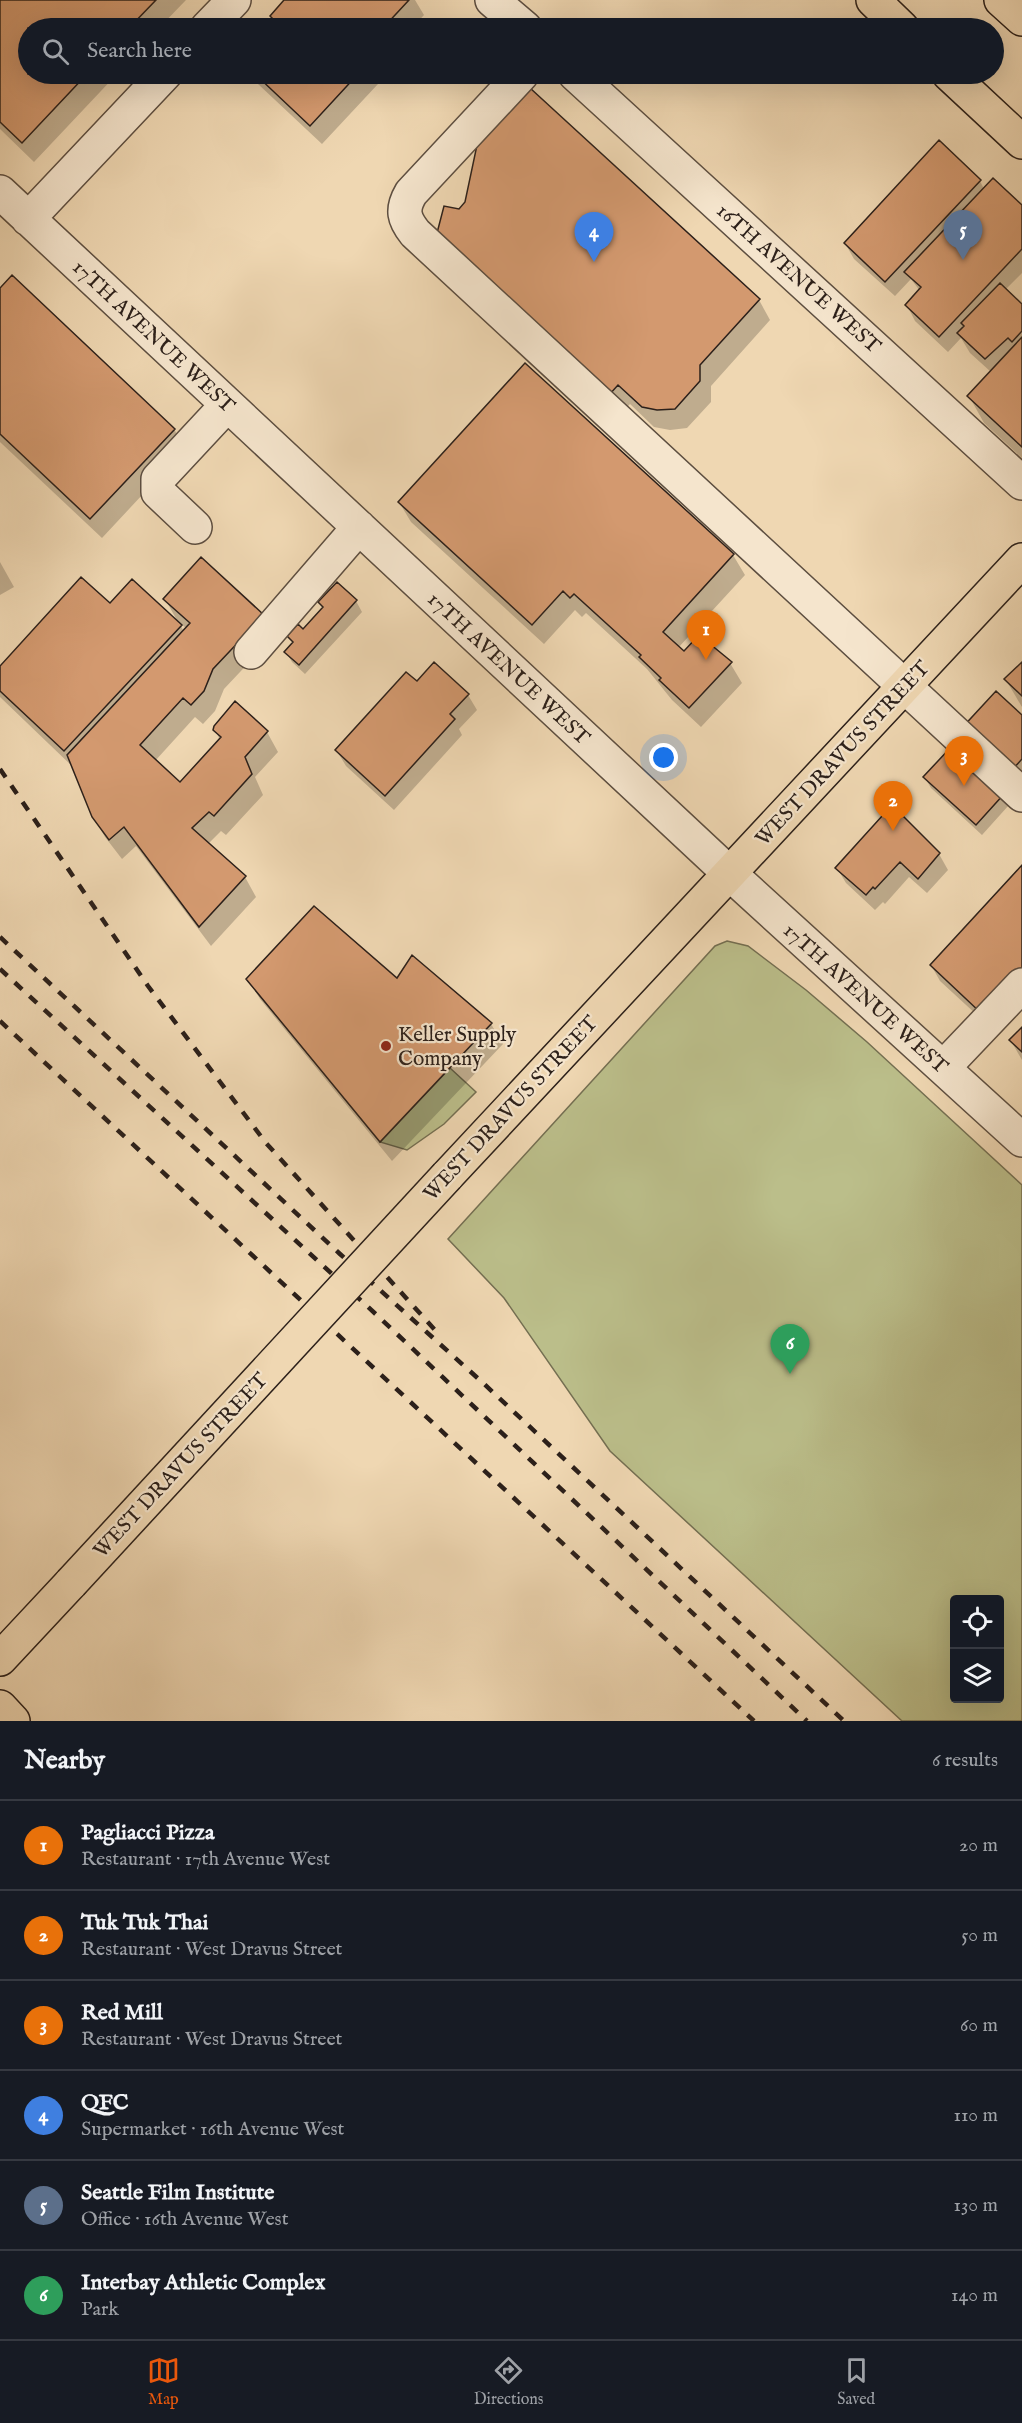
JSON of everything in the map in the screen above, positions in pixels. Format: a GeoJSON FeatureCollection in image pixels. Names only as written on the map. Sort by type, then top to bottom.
{"type":"FeatureCollection","features":[{"type":"Feature","properties":{"kind":"main road"},"geometry":{"type":"LineString","coordinates":[[873,0],[892,18]]}},
{"type":"Feature","properties":{"kind":"main road"},"geometry":{"type":"LineString","coordinates":[[1001,0],[1022,19]]}},
{"type":"Feature","properties":{"kind":"main road"},"geometry":{"type":"LineString","coordinates":[[960,84],[1022,142]]}},
{"type":"Feature","properties":{"kind":"main road","name":"WEST DRAVUS STREET"},"geometry":{"type":"LineString","coordinates":[[0,1659],[1022,560]]}},
{"type":"Feature","properties":{"kind":"main road"},"geometry":{"type":"LineString","coordinates":[[0,1707],[14,1721]]}},
{"type":"Feature","properties":{"kind":"street"},"geometry":{"type":"LineString","coordinates":[[217,18],[234,0]]}},
{"type":"Feature","properties":{"kind":"street"},"geometry":{"type":"LineString","coordinates":[[492,0],[513,18]]}},
{"type":"Feature","properties":{"kind":"street"},"geometry":{"type":"LineString","coordinates":[[28,219],[156,84]]}},
{"type":"Feature","properties":{"kind":"street"},"geometry":{"type":"LineString","coordinates":[[513,84],[411,193],[405,204],[404,219],[415,233],[1022,795]]}},
{"type":"Feature","properties":{"kind":"street","name":"16TH AVENUE WEST"},"geometry":{"type":"LineString","coordinates":[[586,84],[1022,483]]}},
{"type":"Feature","properties":{"kind":"street","name":"17TH AVENUE WEST"},"geometry":{"type":"LineString","coordinates":[[0,192],[729,873],[1022,1140]]}},
{"type":"Feature","properties":{"kind":"street"},"geometry":{"type":"LineString","coordinates":[[195,527],[158,492],[158,479],[227,405]]}},
{"type":"Feature","properties":{"kind":"street"},"geometry":{"type":"LineString","coordinates":[[251,652],[359,527]]}},
{"type":"Feature","properties":{"kind":"street"},"geometry":{"type":"LineString","coordinates":[[943,1068],[1022,985]]}},
{"type":"Feature","properties":{"kind":"green space"},"geometry":{"type":"Polygon","coordinates":[[[727,941],[748,946],[806,990],[867,1042],[1022,1185],[1022,1721],[902,1721],[610,1451],[504,1298],[448,1239],[715,946],[727,941]]]}},
{"type":"Feature","properties":{"kind":"green space"},"geometry":{"type":"Polygon","coordinates":[[[450,1068],[476,1092],[444,1124],[407,1150],[380,1142],[450,1068]]]}},
{"type":"Feature","properties":{"kind":"building"},"geometry":{"type":"Polygon","coordinates":[[[0,0],[156,0],[139,18],[18,18],[18,84],[78,84],[22,143],[0,122],[0,0]]]}},
{"type":"Feature","properties":{"kind":"building"},"geometry":{"type":"Polygon","coordinates":[[[284,0],[409,0],[392,18],[272,18],[270,16],[284,0]]]}},
{"type":"Feature","properties":{"kind":"building"},"geometry":{"type":"Polygon","coordinates":[[[266,84],[349,84],[310,126],[266,84]]]}},
{"type":"Feature","properties":{"kind":"building"},"geometry":{"type":"Polygon","coordinates":[[[530,88],[760,299],[700,365],[700,381],[675,409],[657,410],[642,407],[618,385],[609,395],[437,233],[444,206],[459,209],[465,202],[477,145],[530,88]]]}},
{"type":"Feature","properties":{"kind":"building"},"geometry":{"type":"Polygon","coordinates":[[[939,140],[981,180],[885,282],[844,243],[939,140]]]}},
{"type":"Feature","properties":{"kind":"building"},"geometry":{"type":"Polygon","coordinates":[[[993,178],[1022,205],[1022,249],[939,337],[905,305],[921,287],[904,272],[993,178]]]}},
{"type":"Feature","properties":{"kind":"building"},"geometry":{"type":"Polygon","coordinates":[[[12,275],[175,429],[90,519],[0,434],[0,288],[12,275]]]}},
{"type":"Feature","properties":{"kind":"building"},"geometry":{"type":"Polygon","coordinates":[[[1000,283],[1022,304],[1022,331],[1012,342],[1008,338],[985,359],[957,333],[964,326],[961,323],[1000,283]]]}},
{"type":"Feature","properties":{"kind":"building"},"geometry":{"type":"Polygon","coordinates":[[[1022,337],[1022,447],[967,396],[1022,337]]]}},
{"type":"Feature","properties":{"kind":"building"},"geometry":{"type":"Polygon","coordinates":[[[525,363],[734,554],[663,632],[684,651],[699,635],[732,662],[689,708],[659,680],[661,678],[639,657],[641,655],[574,594],[570,598],[563,591],[532,625],[398,502],[525,363]]]}},
{"type":"Feature","properties":{"kind":"building"},"geometry":{"type":"Polygon","coordinates":[[[201,557],[264,615],[213,669],[204,691],[191,705],[183,698],[140,745],[180,782],[221,737],[213,730],[214,726],[235,701],[268,731],[245,757],[252,774],[214,816],[209,812],[192,828],[246,876],[199,927],[124,827],[109,840],[92,817],[67,755],[190,623],[163,599],[201,557]]]}},
{"type":"Feature","properties":{"kind":"building"},"geometry":{"type":"Polygon","coordinates":[[[81,577],[110,603],[132,579],[182,625],[64,751],[0,691],[0,666],[81,577]]]}},
{"type":"Feature","properties":{"kind":"building"},"geometry":{"type":"Polygon","coordinates":[[[337,582],[357,600],[299,665],[284,652],[293,642],[287,636],[298,624],[303,629],[323,607],[318,602],[337,582]]]}},
{"type":"Feature","properties":{"kind":"building"},"geometry":{"type":"Polygon","coordinates":[[[434,662],[469,694],[450,714],[455,719],[385,796],[335,750],[406,672],[417,681],[434,662]]]}},
{"type":"Feature","properties":{"kind":"building"},"geometry":{"type":"Polygon","coordinates":[[[1022,662],[1022,696],[1004,679],[1022,662]]]}},
{"type":"Feature","properties":{"kind":"building"},"geometry":{"type":"Polygon","coordinates":[[[996,691],[1022,715],[1022,759],[1013,769],[960,730],[996,691]]]}},
{"type":"Feature","properties":{"kind":"building"},"geometry":{"type":"Polygon","coordinates":[[[952,746],[1004,794],[976,825],[923,777],[952,746]]]}},
{"type":"Feature","properties":{"kind":"building"},"geometry":{"type":"Polygon","coordinates":[[[892,805],[940,853],[918,879],[900,862],[875,889],[873,887],[866,895],[835,868],[892,805]]]}},
{"type":"Feature","properties":{"kind":"building"},"geometry":{"type":"Polygon","coordinates":[[[1022,865],[1022,971],[982,1014],[930,965],[1022,865]]]}},
{"type":"Feature","properties":{"kind":"building","name":"Keller Supply Company"},"geometry":{"type":"Polygon","coordinates":[[[314,906],[397,978],[412,955],[492,1023],[380,1142],[246,979],[314,906]]]}},
{"type":"Feature","properties":{"kind":"building"},"geometry":{"type":"Polygon","coordinates":[[[1022,1027],[1022,1052],[1009,1040],[1022,1027]]]}},
{"type":"Feature","properties":{"kind":"railway"},"geometry":{"type":"LineString","coordinates":[[0,769],[148,986],[266,1143],[435,1330]]}},
{"type":"Feature","properties":{"kind":"railway"},"geometry":{"type":"LineString","coordinates":[[0,937],[340,1254],[482,1382],[844,1721]]}},
{"type":"Feature","properties":{"kind":"railway"},"geometry":{"type":"LineString","coordinates":[[0,969],[380,1318],[807,1721]]}},
{"type":"Feature","properties":{"kind":"railway"},"geometry":{"type":"LineString","coordinates":[[0,1021],[754,1721]]}},
{"type":"Feature","properties":{"kind":"place","name":"Seattle Film Institute"},"geometry":{"type":"Point","coordinates":[963,260]}},
{"type":"Feature","properties":{"kind":"place","name":"QFC"},"geometry":{"type":"Point","coordinates":[594,262]}},
{"type":"Feature","properties":{"kind":"place","name":"Pagliacci Pizza"},"geometry":{"type":"Point","coordinates":[706,660]}},
{"type":"Feature","properties":{"kind":"place","name":"Red Mill"},"geometry":{"type":"Point","coordinates":[964,786]}},
{"type":"Feature","properties":{"kind":"place","name":"Tuk Tuk Thai"},"geometry":{"type":"Point","coordinates":[893,831]}},
{"type":"Feature","properties":{"kind":"place","name":"Keller Supply Company"},"geometry":{"type":"Point","coordinates":[386,1046]}},
{"type":"Feature","properties":{"kind":"place","name":"Interbay Athletic Complex"},"geometry":{"type":"Point","coordinates":[790,1374]}}]}
